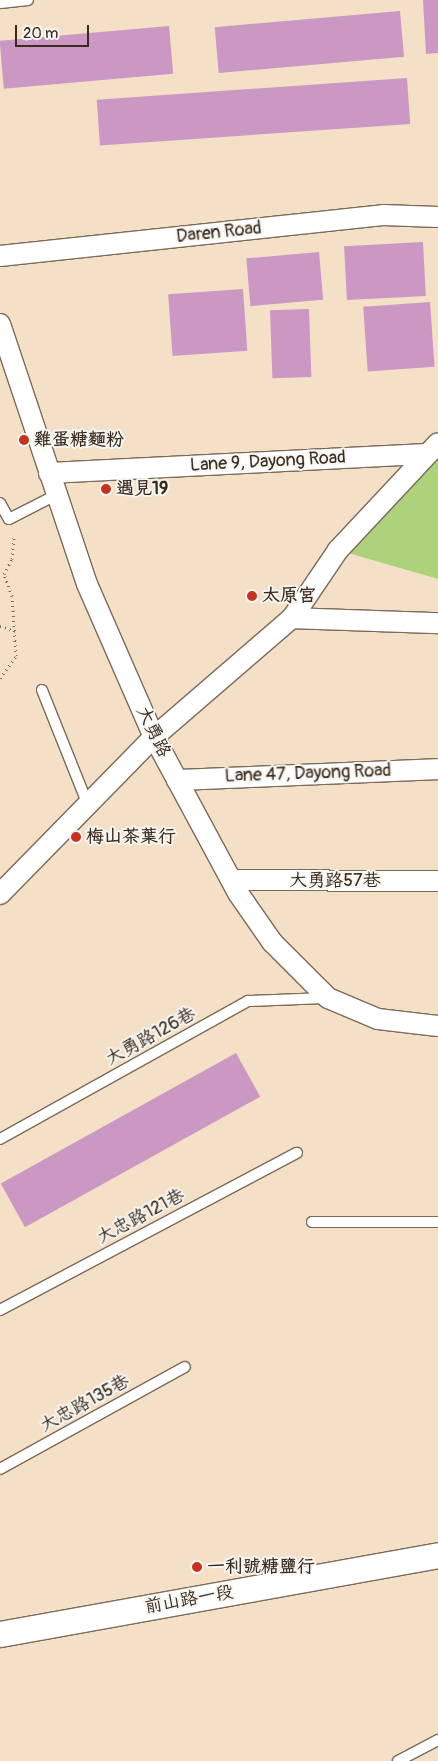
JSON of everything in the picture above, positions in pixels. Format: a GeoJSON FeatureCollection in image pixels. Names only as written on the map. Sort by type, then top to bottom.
{"type":"FeatureCollection","features":[{"type":"Feature","properties":{"kind":"street","name":"Daren Road"},"geometry":{"type":"LineString","coordinates":[[0,256],[383,215],[438,217]]}},
{"type":"Feature","properties":{"kind":"street","name":"大勇路"},"geometry":{"type":"LineString","coordinates":[[0,324],[87,584],[154,737],[232,880],[272,942],[328,998],[378,1020],[438,1026]]}},
{"type":"Feature","properties":{"kind":"street","name":"Lane 9, Dayong Road"},"geometry":{"type":"LineString","coordinates":[[49,473],[433,449]]}},
{"type":"Feature","properties":{"kind":"street"},"geometry":{"type":"LineString","coordinates":[[0,894],[89,806],[154,737],[292,618],[338,550],[433,449]]}},
{"type":"Feature","properties":{"kind":"street"},"geometry":{"type":"LineString","coordinates":[[292,618],[438,623]]}},
{"type":"Feature","properties":{"kind":"street","name":"Lane 47, Dayong Road"},"geometry":{"type":"LineString","coordinates":[[177,780],[438,769]]}},
{"type":"Feature","properties":{"kind":"street","name":"大勇路57巷"},"geometry":{"type":"LineString","coordinates":[[232,880],[438,881]]}},
{"type":"Feature","properties":{"kind":"street","name":"前山路一段"},"geometry":{"type":"LineString","coordinates":[[0,1634],[438,1555]]}},
{"type":"Feature","properties":{"kind":"lane"},"geometry":{"type":"LineString","coordinates":[[0,3],[28,0]]}},
{"type":"Feature","properties":{"kind":"lane"},"geometry":{"type":"LineString","coordinates":[[0,503],[9,519],[56,495]]}},
{"type":"Feature","properties":{"kind":"lane"},"geometry":{"type":"LineString","coordinates":[[42,690],[89,806]]}},
{"type":"Feature","properties":{"kind":"lane","name":"大勇路126巷"},"geometry":{"type":"LineString","coordinates":[[0,1140],[248,1001],[328,998]]}},
{"type":"Feature","properties":{"kind":"lane","name":"大忠路121巷"},"geometry":{"type":"LineString","coordinates":[[0,1310],[297,1153]]}},
{"type":"Feature","properties":{"kind":"lane"},"geometry":{"type":"LineString","coordinates":[[312,1222],[438,1222]]}},
{"type":"Feature","properties":{"kind":"lane","name":"大忠路135巷"},"geometry":{"type":"LineString","coordinates":[[0,1469],[185,1367]]}},
{"type":"Feature","properties":{"kind":"lane"},"geometry":{"type":"LineString","coordinates":[[398,1761],[438,1740]]}},
{"type":"Feature","properties":{"kind":"path"},"geometry":{"type":"LineString","coordinates":[[0,678],[16,656],[12,596],[4,574],[15,542],[9,519]]}},
{"type":"Feature","properties":{"kind":"path"},"geometry":{"type":"LineString","coordinates":[[0,626],[15,631]]}},
{"type":"Feature","properties":{"kind":"green space"},"geometry":{"type":"Polygon","coordinates":[[[438,450],[438,579],[338,550],[438,450]]]}},
{"type":"Feature","properties":{"kind":"building"},"geometry":{"type":"Polygon","coordinates":[[[423,0],[438,0],[438,53],[426,54],[423,0]]]}},
{"type":"Feature","properties":{"kind":"building"},"geometry":{"type":"Polygon","coordinates":[[[400,11],[404,57],[219,73],[215,27],[400,11]]]}},
{"type":"Feature","properties":{"kind":"building"},"geometry":{"type":"Polygon","coordinates":[[[169,26],[173,74],[4,89],[0,41],[169,26]]]}},
{"type":"Feature","properties":{"kind":"building"},"geometry":{"type":"Polygon","coordinates":[[[407,78],[410,124],[100,146],[97,100],[407,78]]]}},
{"type":"Feature","properties":{"kind":"building"},"geometry":{"type":"Polygon","coordinates":[[[423,242],[426,296],[347,300],[344,246],[423,242]]]}},
{"type":"Feature","properties":{"kind":"building"},"geometry":{"type":"Polygon","coordinates":[[[319,252],[323,300],[250,306],[246,258],[319,252]]]}},
{"type":"Feature","properties":{"kind":"building"},"geometry":{"type":"Polygon","coordinates":[[[243,289],[247,351],[173,356],[168,294],[243,289]]]}},
{"type":"Feature","properties":{"kind":"building"},"geometry":{"type":"Polygon","coordinates":[[[430,302],[435,367],[368,372],[363,307],[430,302]]]}},
{"type":"Feature","properties":{"kind":"building"},"geometry":{"type":"Polygon","coordinates":[[[309,309],[311,377],[272,378],[270,310],[309,309]]]}},
{"type":"Feature","properties":{"kind":"building"},"geometry":{"type":"Polygon","coordinates":[[[236,1053],[260,1097],[25,1227],[1,1183],[236,1053]]]}},
{"type":"Feature","properties":{"kind":"place","name":"雞蛋糖麵粉"},"geometry":{"type":"Point","coordinates":[24,440]}},
{"type":"Feature","properties":{"kind":"place","name":"遇見19"},"geometry":{"type":"Point","coordinates":[106,489]}},
{"type":"Feature","properties":{"kind":"place","name":"太原宮"},"geometry":{"type":"Point","coordinates":[252,596]}},
{"type":"Feature","properties":{"kind":"place","name":"梅山茶葉行"},"geometry":{"type":"Point","coordinates":[76,837]}},
{"type":"Feature","properties":{"kind":"place","name":"一利號糖鹽行"},"geometry":{"type":"Point","coordinates":[197,1567]}}]}
